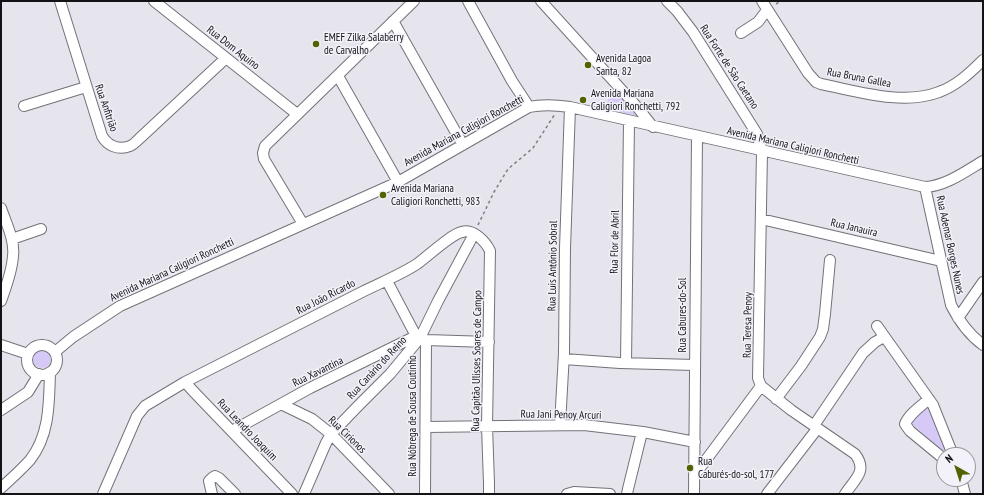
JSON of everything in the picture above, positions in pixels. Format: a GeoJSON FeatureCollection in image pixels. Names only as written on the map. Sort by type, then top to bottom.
{"type":"FeatureCollection","features":[{"type":"Feature","properties":{"kind":"street","name":"Rua Anfitrião"},"geometry":{"type":"LineString","coordinates":[[60,1],[102,136],[106,142],[112,146],[130,146],[226,58]]}},
{"type":"Feature","properties":{"kind":"street","name":"Rua Dom Aquino"},"geometry":{"type":"LineString","coordinates":[[154,1],[297,114]]}},
{"type":"Feature","properties":{"kind":"street"},"geometry":{"type":"LineString","coordinates":[[303,224],[264,159],[263,153],[265,146],[414,1]]}},
{"type":"Feature","properties":{"kind":"street"},"geometry":{"type":"LineString","coordinates":[[468,1],[512,81],[529,107]]}},
{"type":"Feature","properties":{"kind":"street"},"geometry":{"type":"LineString","coordinates":[[541,1],[638,108],[653,127]]}},
{"type":"Feature","properties":{"kind":"street","name":"Rua Forte de São Caetano"},"geometry":{"type":"LineString","coordinates":[[667,1],[677,11],[693,32],[757,134],[762,151]]}},
{"type":"Feature","properties":{"kind":"street"},"geometry":{"type":"LineString","coordinates":[[741,33],[758,22],[765,5]]}},
{"type":"Feature","properties":{"kind":"street","name":"Rua Bruna Gallea"},"geometry":{"type":"LineString","coordinates":[[765,5],[808,73],[816,82],[821,84],[879,96],[897,98],[928,95],[938,93],[949,88],[973,70],[983,60]]}},
{"type":"Feature","properties":{"kind":"street"},"geometry":{"type":"LineString","coordinates":[[393,21],[463,145]]}},
{"type":"Feature","properties":{"kind":"street"},"geometry":{"type":"LineString","coordinates":[[338,76],[398,182]]}},
{"type":"Feature","properties":{"kind":"street"},"geometry":{"type":"LineString","coordinates":[[24,106],[86,87]]}},
{"type":"Feature","properties":{"kind":"street","name":"Avenida Mariana Caligiori Ronchetti"},"geometry":{"type":"LineString","coordinates":[[55,352],[74,337],[120,306],[398,182],[529,107],[544,104],[565,106],[925,187],[937,185],[983,161]]}},
{"type":"Feature","properties":{"kind":"street","name":"Rua Luis Antônio Sobral"},"geometry":{"type":"LineString","coordinates":[[560,425],[564,359],[566,233],[565,106]]}},
{"type":"Feature","properties":{"kind":"street","name":"Rua Flor de Abril"},"geometry":{"type":"LineString","coordinates":[[626,363],[629,120]]}},
{"type":"Feature","properties":{"kind":"street","name":"Rua Cabures-do-Sol"},"geometry":{"type":"LineString","coordinates":[[694,494],[697,136]]}},
{"type":"Feature","properties":{"kind":"street","name":"Rua Teresa Penoy"},"geometry":{"type":"LineString","coordinates":[[761,386],[758,378],[762,151]]}},
{"type":"Feature","properties":{"kind":"street","name":"Rua Ademar Borges Nunes"},"geometry":{"type":"LineString","coordinates":[[925,187],[951,305],[967,332],[983,345]]}},
{"type":"Feature","properties":{"kind":"street"},"geometry":{"type":"LineString","coordinates":[[1,208],[12,239],[14,255],[12,268],[1,301]]}},
{"type":"Feature","properties":{"kind":"street","name":"Rua Janauira"},"geometry":{"type":"LineString","coordinates":[[761,219],[941,261]]}},
{"type":"Feature","properties":{"kind":"street"},"geometry":{"type":"LineString","coordinates":[[12,239],[41,229]]}},
{"type":"Feature","properties":{"kind":"street","name":"Rua João Ricardo"},"geometry":{"type":"LineString","coordinates":[[103,494],[130,432],[145,406],[185,382],[362,292],[387,281],[415,265],[456,234],[467,231],[474,234]]}},
{"type":"Feature","properties":{"kind":"street","name":"Rua Canário do Reino"},"geometry":{"type":"LineString","coordinates":[[304,494],[331,434],[390,374],[421,338],[438,301],[474,234]]}},
{"type":"Feature","properties":{"kind":"street","name":"Rua Capitão Ulisses Soares de Campo"},"geometry":{"type":"LineString","coordinates":[[474,234],[490,251],[488,342],[488,494]]}},
{"type":"Feature","properties":{"kind":"street"},"geometry":{"type":"LineString","coordinates":[[776,399],[801,366],[820,337],[823,329],[825,314],[830,260]]}},
{"type":"Feature","properties":{"kind":"street","name":"Rua Nóbrega de Sousa Coutinho"},"geometry":{"type":"LineString","coordinates":[[387,281],[421,338],[426,427],[425,494]]}},
{"type":"Feature","properties":{"kind":"street"},"geometry":{"type":"LineString","coordinates":[[958,318],[983,282]]}},
{"type":"Feature","properties":{"kind":"street"},"geometry":{"type":"LineString","coordinates":[[877,326],[936,410],[950,447]]}},
{"type":"Feature","properties":{"kind":"street"},"geometry":{"type":"LineString","coordinates":[[767,494],[817,425],[864,353],[875,342],[884,337]]}},
{"type":"Feature","properties":{"kind":"street","name":"Rua Xavantina"},"geometry":{"type":"LineString","coordinates":[[232,431],[281,404],[421,338],[488,342]]}},
{"type":"Feature","properties":{"kind":"street"},"geometry":{"type":"LineString","coordinates":[[1,345],[28,354]]}},
{"type":"Feature","properties":{"kind":"street"},"geometry":{"type":"LineString","coordinates":[[38,345],[48,346],[55,352],[57,357],[56,363],[50,372],[39,374],[30,369],[28,365],[28,354],[34,347],[38,345]]}},
{"type":"Feature","properties":{"kind":"street"},"geometry":{"type":"LineString","coordinates":[[564,359],[695,365]]}},
{"type":"Feature","properties":{"kind":"street"},"geometry":{"type":"LineString","coordinates":[[1,488],[30,459],[40,442],[47,418],[50,372]]}},
{"type":"Feature","properties":{"kind":"street"},"geometry":{"type":"LineString","coordinates":[[1,410],[28,392],[39,374]]}},
{"type":"Feature","properties":{"kind":"street","name":"Rua Leandro Joaquim"},"geometry":{"type":"LineString","coordinates":[[185,382],[292,494]]}},
{"type":"Feature","properties":{"kind":"street"},"geometry":{"type":"LineString","coordinates":[[694,476],[761,386],[776,399],[817,425],[855,454],[861,462],[861,467],[859,474],[845,494]]}},
{"type":"Feature","properties":{"kind":"street"},"geometry":{"type":"LineString","coordinates":[[929,399],[905,424],[910,431],[936,452]]}},
{"type":"Feature","properties":{"kind":"street","name":"Rua Cirionos"},"geometry":{"type":"LineString","coordinates":[[281,404],[312,419],[331,434],[389,494]]}},
{"type":"Feature","properties":{"kind":"street","name":"Rua Jani Penoy Arcuri"},"geometry":{"type":"LineString","coordinates":[[426,427],[560,425],[605,427],[642,432],[694,442]]}},
{"type":"Feature","properties":{"kind":"street"},"geometry":{"type":"LineString","coordinates":[[627,494],[642,432]]}},
{"type":"Feature","properties":{"kind":"street"},"geometry":{"type":"LineString","coordinates":[[211,490],[210,481],[215,476],[235,494]]}},
{"type":"Feature","properties":{"kind":"street"},"geometry":{"type":"LineString","coordinates":[[567,494],[574,492],[610,494]]}},
{"type":"Feature","properties":{"kind":"path"},"geometry":{"type":"LineString","coordinates":[[474,234],[494,192],[508,169],[533,148],[565,106]]}},
{"type":"Feature","properties":{"kind":"shaded area"},"geometry":{"type":"Polygon","coordinates":[[[613,89],[636,115],[604,109],[613,89]]]}},
{"type":"Feature","properties":{"kind":"shaded area"},"geometry":{"type":"Polygon","coordinates":[[[42,350],[48,353],[51,359],[48,365],[42,368],[36,365],[33,359],[36,353],[42,350]]]}},
{"type":"Feature","properties":{"kind":"shaded area"},"geometry":{"type":"Polygon","coordinates":[[[927,408],[932,410],[944,447],[939,447],[912,424],[917,414],[927,408]]]}},
{"type":"Feature","properties":{"kind":"place","name":"EMEF Zilka Salaberry de Carvalho"},"geometry":{"type":"Point","coordinates":[316,44]}},
{"type":"Feature","properties":{"kind":"place","name":"Avenida Lagoa Santa, 82"},"geometry":{"type":"Point","coordinates":[588,65]}},
{"type":"Feature","properties":{"kind":"place","name":"Avenida Mariana Caligiori Ronchetti, 792"},"geometry":{"type":"Point","coordinates":[583,100]}},
{"type":"Feature","properties":{"kind":"place","name":"Avenida Mariana Caligiori Ronchetti, 983"},"geometry":{"type":"Point","coordinates":[383,195]}},
{"type":"Feature","properties":{"kind":"place","name":"Rua Caburés-do-sol, 177"},"geometry":{"type":"Point","coordinates":[690,468]}}]}
